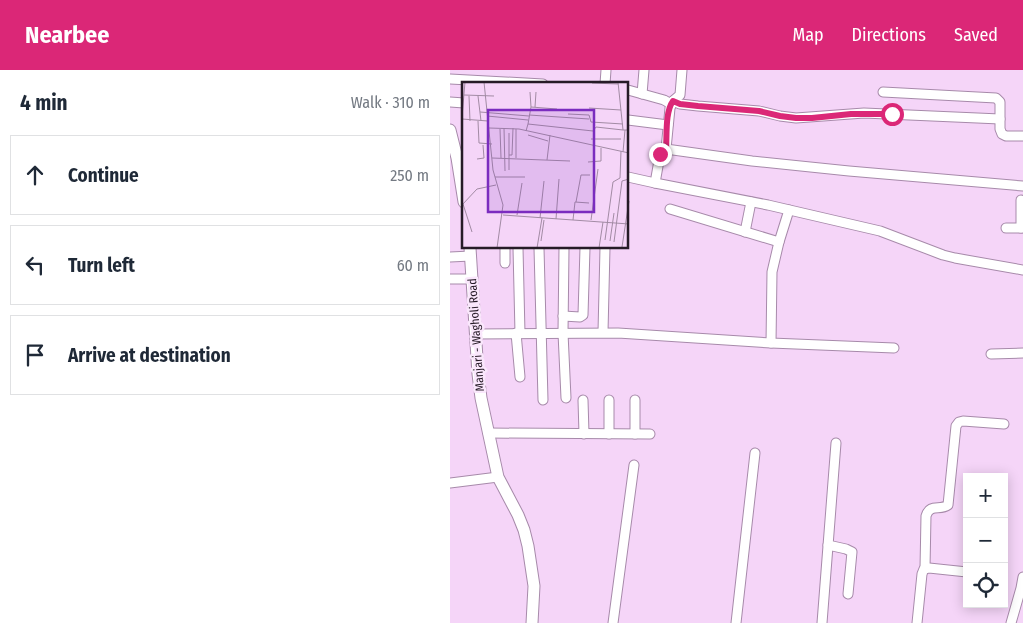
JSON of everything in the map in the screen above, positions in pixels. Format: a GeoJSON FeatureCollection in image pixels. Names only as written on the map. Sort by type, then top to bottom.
{"type":"FeatureCollection","features":[{"type":"Feature","properties":{"kind":"main road"},"geometry":{"type":"LineString","coordinates":[[450,130],[462,172]]}},
{"type":"Feature","properties":{"kind":"main road","name":"Manjari - Wagholi Road"},"geometry":{"type":"LineString","coordinates":[[471,252],[478,382],[498,477],[518,515],[528,546],[534,586],[532,623]]}},
{"type":"Feature","properties":{"kind":"street"},"geometry":{"type":"LineString","coordinates":[[494,81],[495,70]]}},
{"type":"Feature","properties":{"kind":"street"},"geometry":{"type":"LineString","coordinates":[[642,94],[644,70]]}},
{"type":"Feature","properties":{"kind":"street"},"geometry":{"type":"LineString","coordinates":[[666,149],[669,113],[672,102],[680,95],[682,70]]}},
{"type":"Feature","properties":{"kind":"street"},"geometry":{"type":"LineString","coordinates":[[450,79],[511,82]]}},
{"type":"Feature","properties":{"kind":"street"},"geometry":{"type":"LineString","coordinates":[[629,90],[680,104],[759,111],[796,118],[864,113],[1000,119]]}},
{"type":"Feature","properties":{"kind":"street"},"geometry":{"type":"LineString","coordinates":[[883,92],[996,98],[1000,102],[1000,131],[1003,135],[1023,136]]}},
{"type":"Feature","properties":{"kind":"street"},"geometry":{"type":"LineString","coordinates":[[629,120],[668,125]]}},
{"type":"Feature","properties":{"kind":"street"},"geometry":{"type":"LineString","coordinates":[[655,183],[660,154],[666,149],[752,161],[848,171],[1023,186]]}},
{"type":"Feature","properties":{"kind":"street"},"geometry":{"type":"LineString","coordinates":[[629,176],[880,231],[943,255],[1023,270]]}},
{"type":"Feature","properties":{"kind":"street"},"geometry":{"type":"LineString","coordinates":[[1006,228],[1022,228],[1021,200]]}},
{"type":"Feature","properties":{"kind":"street"},"geometry":{"type":"LineString","coordinates":[[745,232],[751,202]]}},
{"type":"Feature","properties":{"kind":"street"},"geometry":{"type":"LineString","coordinates":[[670,209],[779,242]]}},
{"type":"Feature","properties":{"kind":"street"},"geometry":{"type":"LineString","coordinates":[[771,343],[772,272],[789,210]]}},
{"type":"Feature","properties":{"kind":"street"},"geometry":{"type":"LineString","coordinates":[[505,249],[505,263]]}},
{"type":"Feature","properties":{"kind":"street"},"geometry":{"type":"LineString","coordinates":[[518,249],[520,377]]}},
{"type":"Feature","properties":{"kind":"street"},"geometry":{"type":"LineString","coordinates":[[539,249],[543,400]]}},
{"type":"Feature","properties":{"kind":"street"},"geometry":{"type":"LineString","coordinates":[[564,249],[563,332],[566,398]]}},
{"type":"Feature","properties":{"kind":"street"},"geometry":{"type":"LineString","coordinates":[[563,316],[580,317],[583,315],[584,249]]}},
{"type":"Feature","properties":{"kind":"street"},"geometry":{"type":"LineString","coordinates":[[603,332],[605,249]]}},
{"type":"Feature","properties":{"kind":"street"},"geometry":{"type":"LineString","coordinates":[[450,257],[471,252]]}},
{"type":"Feature","properties":{"kind":"street"},"geometry":{"type":"LineString","coordinates":[[450,279],[473,279]]}},
{"type":"Feature","properties":{"kind":"street"},"geometry":{"type":"LineString","coordinates":[[475,334],[618,332],[771,343],[894,348]]}},
{"type":"Feature","properties":{"kind":"street"},"geometry":{"type":"LineString","coordinates":[[991,354],[1023,353]]}},
{"type":"Feature","properties":{"kind":"street"},"geometry":{"type":"LineString","coordinates":[[583,400],[584,434]]}},
{"type":"Feature","properties":{"kind":"street"},"geometry":{"type":"LineString","coordinates":[[609,400],[609,434]]}},
{"type":"Feature","properties":{"kind":"street"},"geometry":{"type":"LineString","coordinates":[[636,400],[636,434]]}},
{"type":"Feature","properties":{"kind":"street"},"geometry":{"type":"LineString","coordinates":[[917,623],[922,574],[925,568],[926,516],[931,509],[948,505],[956,426],[959,422],[963,421],[1004,424]]}},
{"type":"Feature","properties":{"kind":"street"},"geometry":{"type":"LineString","coordinates":[[488,433],[650,434]]}},
{"type":"Feature","properties":{"kind":"street"},"geometry":{"type":"LineString","coordinates":[[822,623],[836,443]]}},
{"type":"Feature","properties":{"kind":"street"},"geometry":{"type":"LineString","coordinates":[[736,623],[755,453]]}},
{"type":"Feature","properties":{"kind":"street"},"geometry":{"type":"LineString","coordinates":[[612,623],[634,465]]}},
{"type":"Feature","properties":{"kind":"street"},"geometry":{"type":"LineString","coordinates":[[450,483],[498,477]]}},
{"type":"Feature","properties":{"kind":"street"},"geometry":{"type":"LineString","coordinates":[[828,545],[852,552],[848,594]]}},
{"type":"Feature","properties":{"kind":"street"},"geometry":{"type":"LineString","coordinates":[[925,568],[963,572]]}},
{"type":"Feature","properties":{"kind":"street"},"geometry":{"type":"LineString","coordinates":[[1011,623],[1023,577]]}},
{"type":"Feature","properties":{"kind":"route"},"geometry":{"type":"LineString","coordinates":[[660,154],[666,149],[669,113],[673,101],[680,104],[759,111],[796,118],[864,113],[892,114]]}}]}
